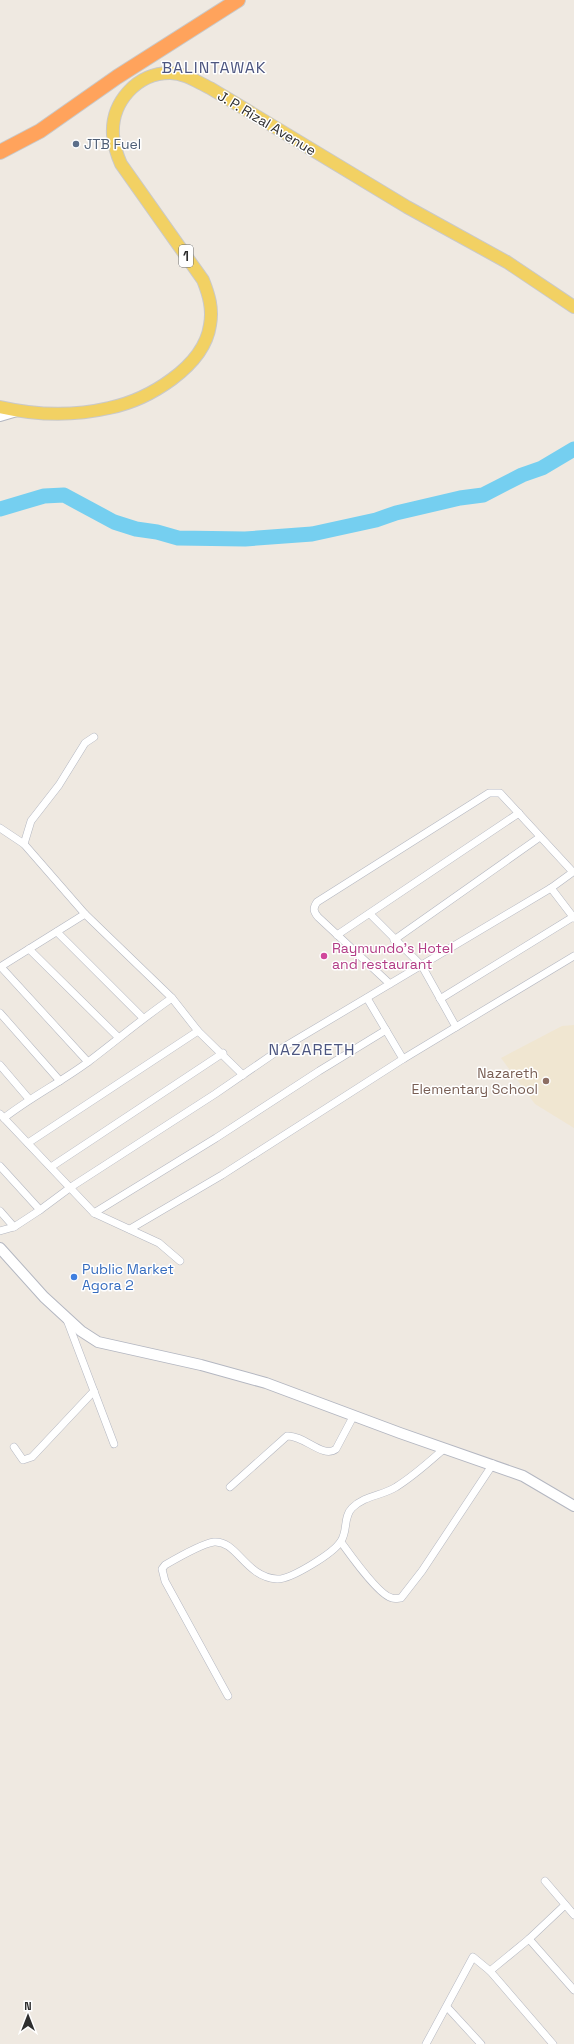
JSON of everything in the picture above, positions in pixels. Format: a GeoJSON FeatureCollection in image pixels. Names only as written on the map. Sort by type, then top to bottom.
{"type":"FeatureCollection","features":[{"type":"Feature","properties":{"kind":"highway"},"geometry":{"type":"LineString","coordinates":[[0,152],[40,131],[117,77],[238,0]]}},
{"type":"Feature","properties":{"kind":"main road","name":"J. P. Rizal Avenue"},"geometry":{"type":"LineString","coordinates":[[0,407],[17,411],[57,413],[90,412],[111,408],[137,399],[159,388],[178,374],[201,350],[210,326],[211,310],[209,294],[203,280],[121,164],[115,149],[114,122],[122,99],[130,88],[141,81],[154,76],[170,73],[188,76],[210,88],[407,207],[507,262],[574,307]]}},
{"type":"Feature","properties":{"kind":"main road"},"geometry":{"type":"LineString","coordinates":[[0,416],[17,411]]}},
{"type":"Feature","properties":{"kind":"main road"},"geometry":{"type":"LineString","coordinates":[[0,1248],[44,1297],[81,1331],[98,1342],[201,1365],[259,1381],[493,1464],[523,1476],[574,1506]]}},
{"type":"Feature","properties":{"kind":"street"},"geometry":{"type":"LineString","coordinates":[[24,844],[31,821],[59,784],[85,743],[94,737]]}},
{"type":"Feature","properties":{"kind":"street"},"geometry":{"type":"LineString","coordinates":[[0,1232],[14,1227],[71,1187],[279,1050],[552,888],[574,872],[500,793],[489,793],[317,902],[314,906],[315,913],[390,984]]}},
{"type":"Feature","properties":{"kind":"street"},"geometry":{"type":"LineString","coordinates":[[337,935],[519,813]]}},
{"type":"Feature","properties":{"kind":"street"},"geometry":{"type":"LineString","coordinates":[[0,828],[24,844],[85,914],[172,998],[198,1031],[223,1053],[243,1074]]}},
{"type":"Feature","properties":{"kind":"street"},"geometry":{"type":"LineString","coordinates":[[394,940],[540,837]]}},
{"type":"Feature","properties":{"kind":"street"},"geometry":{"type":"LineString","coordinates":[[440,998],[573,918],[552,888]]}},
{"type":"Feature","properties":{"kind":"street"},"geometry":{"type":"LineString","coordinates":[[85,914],[1,967],[88,1062]]}},
{"type":"Feature","properties":{"kind":"street"},"geometry":{"type":"LineString","coordinates":[[370,914],[394,940],[422,966],[456,1027]]}},
{"type":"Feature","properties":{"kind":"street"},"geometry":{"type":"LineString","coordinates":[[57,932],[143,1018]]}},
{"type":"Feature","properties":{"kind":"street"},"geometry":{"type":"LineString","coordinates":[[29,949],[118,1037]]}},
{"type":"Feature","properties":{"kind":"street"},"geometry":{"type":"LineString","coordinates":[[130,1230],[222,1175],[403,1059],[574,956]]}},
{"type":"Feature","properties":{"kind":"street"},"geometry":{"type":"LineString","coordinates":[[172,998],[143,1018],[88,1062],[60,1082],[2,1116],[71,1187],[94,1213],[159,1243],[180,1261]]}},
{"type":"Feature","properties":{"kind":"street"},"geometry":{"type":"LineString","coordinates":[[367,998],[403,1059]]}},
{"type":"Feature","properties":{"kind":"street"},"geometry":{"type":"LineString","coordinates":[[0,1013],[60,1082]]}},
{"type":"Feature","properties":{"kind":"street"},"geometry":{"type":"LineString","coordinates":[[94,1213],[216,1138],[319,1071],[386,1030]]}},
{"type":"Feature","properties":{"kind":"street"},"geometry":{"type":"LineString","coordinates":[[28,1143],[198,1031]]}},
{"type":"Feature","properties":{"kind":"street"},"geometry":{"type":"LineString","coordinates":[[51,1167],[223,1053]]}},
{"type":"Feature","properties":{"kind":"street"},"geometry":{"type":"LineString","coordinates":[[0,1065],[29,1099]]}},
{"type":"Feature","properties":{"kind":"street"},"geometry":{"type":"LineString","coordinates":[[0,1166],[40,1210]]}},
{"type":"Feature","properties":{"kind":"street"},"geometry":{"type":"LineString","coordinates":[[0,1212],[14,1227]]}},
{"type":"Feature","properties":{"kind":"street"},"geometry":{"type":"LineString","coordinates":[[67,1318],[114,1444]]}},
{"type":"Feature","properties":{"kind":"street"},"geometry":{"type":"LineString","coordinates":[[14,1447],[23,1460],[32,1456],[94,1391]]}},
{"type":"Feature","properties":{"kind":"street"},"geometry":{"type":"LineString","coordinates":[[230,1487],[287,1436],[299,1438],[326,1452],[332,1452],[336,1449],[354,1415]]}},
{"type":"Feature","properties":{"kind":"street"},"geometry":{"type":"LineString","coordinates":[[228,1696],[164,1581],[162,1574],[165,1565],[207,1545],[221,1542],[230,1545],[253,1571],[268,1577],[282,1578],[303,1570],[341,1542],[345,1521],[352,1508],[375,1494],[395,1488],[445,1448]]}},
{"type":"Feature","properties":{"kind":"street"},"geometry":{"type":"LineString","coordinates":[[341,1542],[355,1562],[383,1593],[391,1598],[401,1598],[422,1571],[493,1464]]}},
{"type":"Feature","properties":{"kind":"street"},"geometry":{"type":"LineString","coordinates":[[545,1881],[574,1915]]}},
{"type":"Feature","properties":{"kind":"street"},"geometry":{"type":"LineString","coordinates":[[490,1971],[529,1939],[565,1905]]}},
{"type":"Feature","properties":{"kind":"street"},"geometry":{"type":"LineString","coordinates":[[529,1939],[574,1990]]}},
{"type":"Feature","properties":{"kind":"street"},"geometry":{"type":"LineString","coordinates":[[426,2044],[473,1957],[490,1971],[553,2044]]}},
{"type":"Feature","properties":{"kind":"street"},"geometry":{"type":"LineString","coordinates":[[447,2007],[481,2044]]}},
{"type":"Feature","properties":{"kind":"shaded area","name":"Nazareth Elementary School"},"geometry":{"type":"Polygon","coordinates":[[[574,1025],[574,1128],[535,1104],[501,1058],[562,1026],[574,1025]]]}},
{"type":"Feature","properties":{"kind":"waterway"},"geometry":{"type":"LineString","coordinates":[[0,509],[44,496],[64,495],[114,522],[136,529],[157,532],[178,538],[245,539],[312,534],[376,520],[396,513],[460,498],[483,495],[522,475],[542,468],[574,449]]}},
{"type":"Feature","properties":{"kind":"place","name":"JTB Fuel"},"geometry":{"type":"Point","coordinates":[76,144]}},
{"type":"Feature","properties":{"kind":"place","name":"Raymundo's Hotel and restaurant"},"geometry":{"type":"Point","coordinates":[324,956]}},
{"type":"Feature","properties":{"kind":"place","name":"Nazareth Elementary School"},"geometry":{"type":"Point","coordinates":[546,1081]}},
{"type":"Feature","properties":{"kind":"place","name":"Public Market Agora 2"},"geometry":{"type":"Point","coordinates":[74,1277]}},
{"type":"Feature","properties":{"kind":"district","name":"BALINTAWAK"},"geometry":{"type":"Point","coordinates":[214,67]}},
{"type":"Feature","properties":{"kind":"district","name":"NAZARETH"},"geometry":{"type":"Point","coordinates":[312,1049]}}]}
